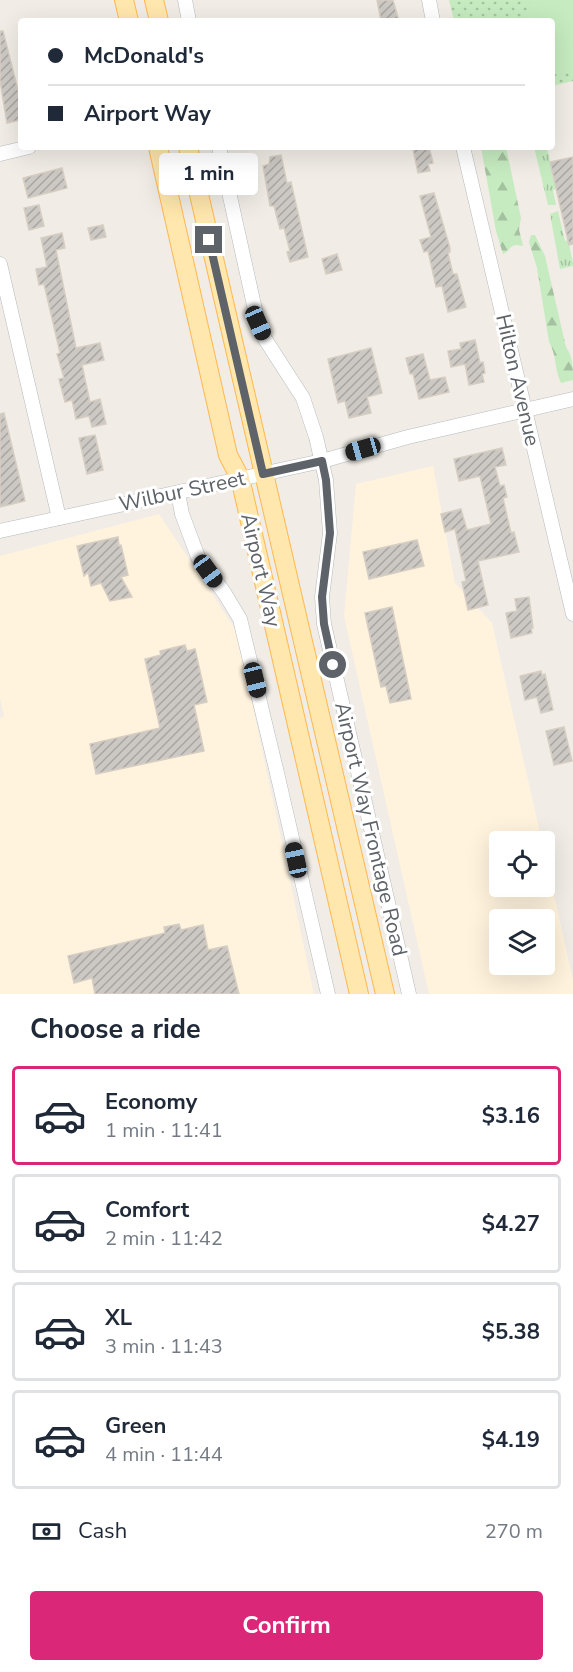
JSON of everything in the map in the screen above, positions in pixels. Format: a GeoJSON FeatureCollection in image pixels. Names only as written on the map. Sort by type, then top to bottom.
{"type":"FeatureCollection","features":[{"type":"Feature","properties":{"kind":"main road"},"geometry":{"type":"LineString","coordinates":[[124,0],[128,18]]}},
{"type":"Feature","properties":{"kind":"main road"},"geometry":{"type":"LineString","coordinates":[[154,0],[158,18]]}},
{"type":"Feature","properties":{"kind":"main road","name":"Airport Way"},"geometry":{"type":"LineString","coordinates":[[159,150],[228,455],[240,478],[359,994]]}},
{"type":"Feature","properties":{"kind":"main road","name":"Airport Way"},"geometry":{"type":"LineString","coordinates":[[189,150],[385,994]]}},
{"type":"Feature","properties":{"kind":"street"},"geometry":{"type":"LineString","coordinates":[[184,0],[188,18]]}},
{"type":"Feature","properties":{"kind":"street"},"geometry":{"type":"LineString","coordinates":[[429,0],[433,18]]}},
{"type":"Feature","properties":{"kind":"street"},"geometry":{"type":"LineString","coordinates":[[0,154],[18,150]]}},
{"type":"Feature","properties":{"kind":"street","name":"Airport Way Frontage Road"},"geometry":{"type":"LineString","coordinates":[[220,150],[258,323],[273,352],[303,398],[322,461],[326,480],[330,533],[322,597],[324,624],[409,994]]}},
{"type":"Feature","properties":{"kind":"street","name":"Hilton Avenue"},"geometry":{"type":"LineString","coordinates":[[464,150],[573,614]]}},
{"type":"Feature","properties":{"kind":"street"},"geometry":{"type":"LineString","coordinates":[[0,264],[59,518]]}},
{"type":"Feature","properties":{"kind":"street","name":"Wilbur Street"},"geometry":{"type":"LineString","coordinates":[[0,531],[322,461],[408,437],[573,399]]}},
{"type":"Feature","properties":{"kind":"street"},"geometry":{"type":"LineString","coordinates":[[178,493],[182,514],[198,557],[240,619],[278,773],[328,994]]}},
{"type":"Feature","properties":{"kind":"shaded area"},"geometry":{"type":"Polygon","coordinates":[[[433,466],[455,583],[492,623],[540,831],[489,831],[489,897],[555,897],[573,980],[573,994],[429,994],[344,616],[356,484],[433,466]]]}},
{"type":"Feature","properties":{"kind":"shaded area"},"geometry":{"type":"Polygon","coordinates":[[[159,514],[237,632],[314,994],[0,994],[0,718],[4,716],[0,698],[0,556],[159,514]]]}},
{"type":"Feature","properties":{"kind":"green space"},"geometry":{"type":"Polygon","coordinates":[[[449,0],[573,0],[573,81],[555,85],[555,18],[453,18],[449,0]]]}},
{"type":"Feature","properties":{"kind":"green space"},"geometry":{"type":"Polygon","coordinates":[[[530,0],[573,0],[573,71],[555,74],[555,18],[528,18],[530,0]]]}},
{"type":"Feature","properties":{"kind":"green space"},"geometry":{"type":"Polygon","coordinates":[[[482,150],[507,150],[521,218],[519,230],[523,245],[512,246],[503,254],[496,231],[482,150]]]}},
{"type":"Feature","properties":{"kind":"green space"},"geometry":{"type":"Polygon","coordinates":[[[535,150],[548,150],[556,189],[553,190],[556,205],[548,205],[535,150]]]}},
{"type":"Feature","properties":{"kind":"green space"},"geometry":{"type":"Polygon","coordinates":[[[558,211],[573,263],[573,266],[560,269],[550,214],[558,211]]]}},
{"type":"Feature","properties":{"kind":"green space"},"geometry":{"type":"Polygon","coordinates":[[[531,235],[535,235],[545,256],[566,347],[572,363],[573,380],[561,383],[549,342],[537,268],[529,242],[531,235]]]}},
{"type":"Feature","properties":{"kind":"building"},"geometry":{"type":"Polygon","coordinates":[[[377,0],[393,0],[398,18],[380,18],[377,0]]]}},
{"type":"Feature","properties":{"kind":"building"},"geometry":{"type":"Polygon","coordinates":[[[0,31],[3,31],[18,90],[18,121],[7,123],[0,81],[0,31]]]}},
{"type":"Feature","properties":{"kind":"building"},"geometry":{"type":"Polygon","coordinates":[[[413,150],[430,150],[433,163],[428,164],[430,171],[418,173],[413,150]]]}},
{"type":"Feature","properties":{"kind":"building"},"geometry":{"type":"Polygon","coordinates":[[[281,155],[287,183],[291,182],[308,257],[290,262],[287,252],[290,251],[284,228],[280,229],[274,206],[270,206],[263,166],[269,164],[270,157],[281,155]]]}},
{"type":"Feature","properties":{"kind":"building"},"geometry":{"type":"Polygon","coordinates":[[[573,157],[573,244],[569,245],[550,162],[573,157]]]}},
{"type":"Feature","properties":{"kind":"building"},"geometry":{"type":"Polygon","coordinates":[[[62,168],[67,188],[28,198],[23,178],[62,168]]]}},
{"type":"Feature","properties":{"kind":"building"},"geometry":{"type":"Polygon","coordinates":[[[434,193],[450,248],[448,253],[453,274],[457,274],[466,307],[448,312],[442,286],[436,287],[428,251],[424,252],[420,240],[431,237],[420,196],[434,193]]]}},
{"type":"Feature","properties":{"kind":"building"},"geometry":{"type":"Polygon","coordinates":[[[39,205],[44,226],[29,230],[24,208],[39,205]]]}},
{"type":"Feature","properties":{"kind":"building"},"geometry":{"type":"Polygon","coordinates":[[[103,225],[106,237],[91,240],[88,228],[103,225]]]}},
{"type":"Feature","properties":{"kind":"building"},"geometry":{"type":"Polygon","coordinates":[[[62,233],[65,248],[56,250],[76,348],[100,343],[104,360],[82,365],[90,402],[100,399],[106,424],[92,427],[89,416],[76,419],[72,400],[65,402],[59,379],[64,378],[57,354],[60,353],[44,284],[39,285],[36,269],[47,267],[41,238],[62,233]]]}},
{"type":"Feature","properties":{"kind":"building"},"geometry":{"type":"Polygon","coordinates":[[[337,254],[342,270],[326,274],[322,259],[337,254]]]}},
{"type":"Feature","properties":{"kind":"building"},"geometry":{"type":"Polygon","coordinates":[[[475,340],[480,363],[483,362],[484,382],[469,385],[465,364],[451,367],[448,351],[461,349],[460,343],[475,340]]]}},
{"type":"Feature","properties":{"kind":"building"},"geometry":{"type":"Polygon","coordinates":[[[371,348],[382,393],[367,397],[371,413],[349,418],[345,401],[338,403],[328,359],[371,348]]]}},
{"type":"Feature","properties":{"kind":"building"},"geometry":{"type":"Polygon","coordinates":[[[423,354],[430,380],[445,377],[449,392],[419,399],[413,374],[410,374],[406,358],[423,354]]]}},
{"type":"Feature","properties":{"kind":"building"},"geometry":{"type":"Polygon","coordinates":[[[4,413],[25,501],[0,507],[0,414],[4,413]]]}},
{"type":"Feature","properties":{"kind":"building"},"geometry":{"type":"Polygon","coordinates":[[[95,435],[103,470],[87,474],[79,438],[95,435]]]}},
{"type":"Feature","properties":{"kind":"building"},"geometry":{"type":"Polygon","coordinates":[[[502,448],[506,465],[495,467],[500,486],[504,485],[507,497],[503,498],[511,533],[514,532],[519,552],[478,561],[488,605],[468,610],[462,582],[466,581],[455,529],[445,532],[441,514],[461,509],[467,530],[491,524],[480,476],[459,481],[454,459],[502,448]]]}},
{"type":"Feature","properties":{"kind":"building"},"geometry":{"type":"Polygon","coordinates":[[[118,537],[128,575],[121,577],[132,597],[110,601],[101,583],[91,586],[88,572],[84,576],[77,546],[118,537]]]}},
{"type":"Feature","properties":{"kind":"building"},"geometry":{"type":"Polygon","coordinates":[[[417,540],[424,566],[369,579],[363,552],[417,540]]]}},
{"type":"Feature","properties":{"kind":"building"},"geometry":{"type":"Polygon","coordinates":[[[529,597],[532,633],[511,638],[506,613],[517,611],[515,599],[529,597]]]}},
{"type":"Feature","properties":{"kind":"building"},"geometry":{"type":"Polygon","coordinates":[[[392,607],[411,699],[390,703],[386,686],[381,687],[365,613],[392,607]]]}},
{"type":"Feature","properties":{"kind":"building"},"geometry":{"type":"Polygon","coordinates":[[[185,645],[187,651],[195,649],[207,702],[194,705],[204,751],[96,774],[90,744],[160,728],[145,659],[161,655],[160,651],[185,645]]]}},
{"type":"Feature","properties":{"kind":"building"},"geometry":{"type":"Polygon","coordinates":[[[541,671],[542,675],[545,674],[553,710],[541,713],[537,697],[525,700],[520,676],[541,671]]]}},
{"type":"Feature","properties":{"kind":"building"},"geometry":{"type":"Polygon","coordinates":[[[564,727],[572,761],[554,765],[546,731],[564,727]]]}},
{"type":"Feature","properties":{"kind":"building"},"geometry":{"type":"Polygon","coordinates":[[[179,924],[181,930],[203,925],[208,950],[227,946],[239,994],[95,994],[92,978],[74,983],[68,956],[165,933],[164,927],[179,924]]]}},
{"type":"Feature","properties":{"kind":"route"},"geometry":{"type":"LineString","coordinates":[[209,240],[263,474],[322,461],[330,514],[330,533],[322,597],[324,624],[333,665]]}}]}
